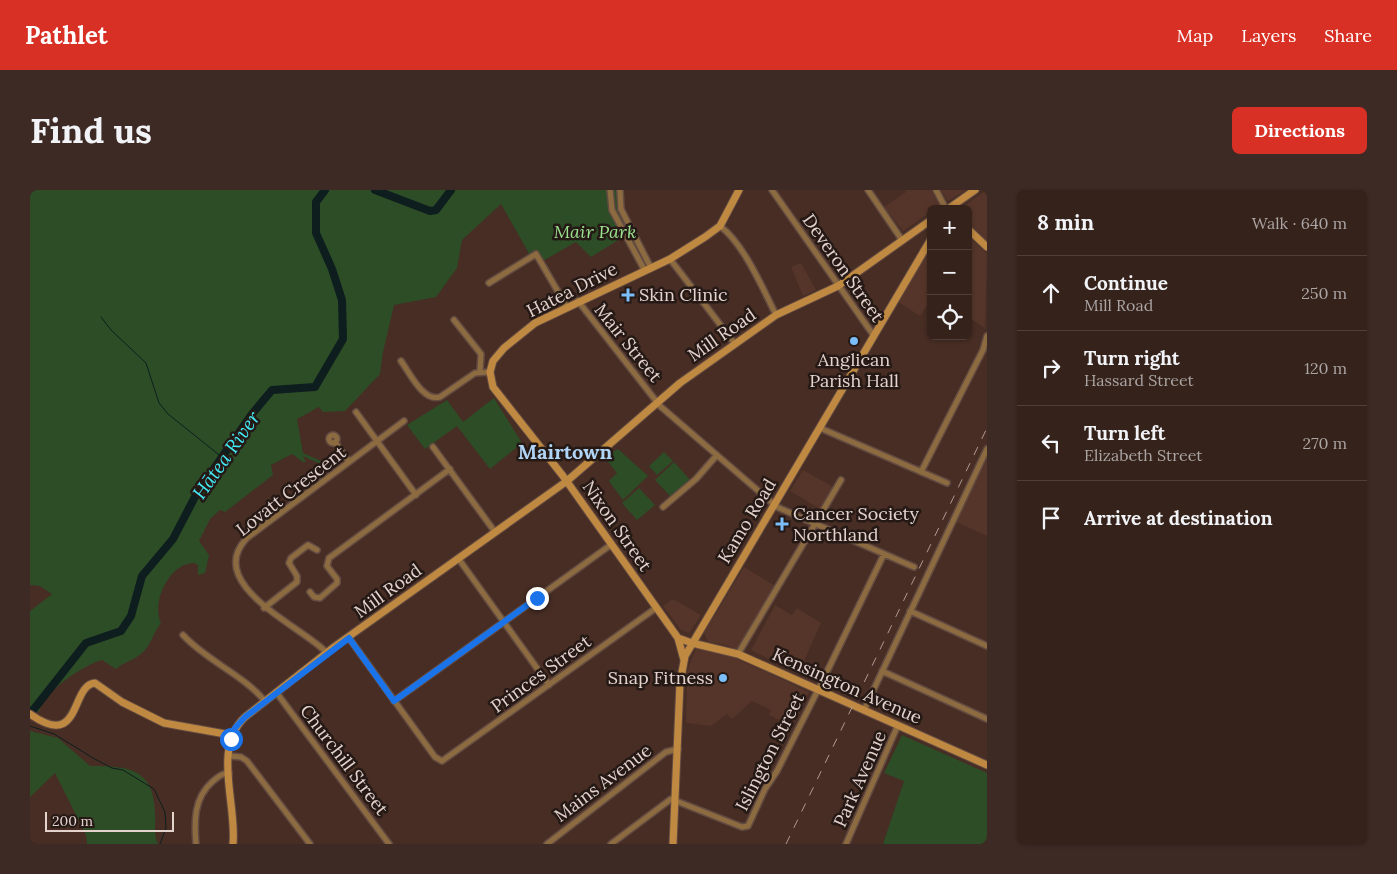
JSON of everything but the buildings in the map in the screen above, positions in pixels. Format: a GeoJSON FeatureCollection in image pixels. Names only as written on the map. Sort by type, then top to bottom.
{"type":"FeatureCollection","features":[{"type":"Feature","properties":{"kind":"main road","name":"Hatea Drive"},"geometry":{"type":"LineString","coordinates":[[490,372],[493,360],[504,348],[538,320],[670,259],[720,226],[739,190]]}},
{"type":"Feature","properties":{"kind":"main road"},"geometry":{"type":"LineString","coordinates":[[953,205],[974,190]]}},
{"type":"Feature","properties":{"kind":"main road","name":"Mill Road"},"geometry":{"type":"LineString","coordinates":[[231,735],[236,725],[327,653],[566,481],[680,383],[776,315],[838,286],[927,223]]}},
{"type":"Feature","properties":{"kind":"main road"},"geometry":{"type":"LineString","coordinates":[[972,233],[987,247]]}},
{"type":"Feature","properties":{"kind":"main road","name":"Kamo Road"},"geometry":{"type":"LineString","coordinates":[[673,844],[680,682],[684,660],[692,643],[927,246]]}},
{"type":"Feature","properties":{"kind":"main road","name":"Nixon Street"},"geometry":{"type":"LineString","coordinates":[[490,372],[493,387],[498,396],[566,481],[678,638]]}},
{"type":"Feature","properties":{"kind":"main road","name":"Mill Road"},"geometry":{"type":"LineString","coordinates":[[546,496],[557,482],[556,468]]}},
{"type":"Feature","properties":{"kind":"main road"},"geometry":{"type":"LineString","coordinates":[[678,638],[692,643]]}},
{"type":"Feature","properties":{"kind":"main road"},"geometry":{"type":"LineString","coordinates":[[678,638],[684,660]]}},
{"type":"Feature","properties":{"kind":"main road","name":"Kensington Avenue"},"geometry":{"type":"LineString","coordinates":[[692,643],[738,654],[987,765]]}},
{"type":"Feature","properties":{"kind":"main road"},"geometry":{"type":"LineString","coordinates":[[33,716],[50,724],[65,722],[72,716],[85,689],[96,683],[122,702],[164,723],[231,735],[229,772],[233,844]]}},
{"type":"Feature","properties":{"kind":"street"},"geometry":{"type":"LineString","coordinates":[[610,190],[612,210],[648,270]]}},
{"type":"Feature","properties":{"kind":"street"},"geometry":{"type":"LineString","coordinates":[[620,190],[621,209],[648,270]]}},
{"type":"Feature","properties":{"kind":"street","name":"Deveron Street"},"geometry":{"type":"LineString","coordinates":[[772,190],[874,336]]}},
{"type":"Feature","properties":{"kind":"street"},"geometry":{"type":"LineString","coordinates":[[868,190],[902,240]]}},
{"type":"Feature","properties":{"kind":"street"},"geometry":{"type":"LineString","coordinates":[[936,190],[945,205]]}},
{"type":"Feature","properties":{"kind":"street"},"geometry":{"type":"LineString","coordinates":[[720,226],[734,242],[756,274],[776,315]]}},
{"type":"Feature","properties":{"kind":"street","name":"Mair Street"},"geometry":{"type":"LineString","coordinates":[[489,283],[536,254],[567,307]]}},
{"type":"Feature","properties":{"kind":"street"},"geometry":{"type":"LineString","coordinates":[[670,259],[735,344]]}},
{"type":"Feature","properties":{"kind":"street","name":"Mair Street"},"geometry":{"type":"LineString","coordinates":[[578,301],[657,402],[775,504],[815,524],[914,567]]}},
{"type":"Feature","properties":{"kind":"street"},"geometry":{"type":"LineString","coordinates":[[454,320],[481,354],[480,372]]}},
{"type":"Feature","properties":{"kind":"street"},"geometry":{"type":"LineString","coordinates":[[921,472],[983,350],[987,336]]}},
{"type":"Feature","properties":{"kind":"street"},"geometry":{"type":"LineString","coordinates":[[401,361],[426,396],[434,398],[480,372],[490,372]]}},
{"type":"Feature","properties":{"kind":"street"},"geometry":{"type":"LineString","coordinates":[[356,412],[416,495]]}},
{"type":"Feature","properties":{"kind":"street","name":"Lovatt Crescent"},"geometry":{"type":"LineString","coordinates":[[327,653],[264,608],[240,577],[237,562],[240,548],[247,538],[404,421]]}},
{"type":"Feature","properties":{"kind":"street"},"geometry":{"type":"LineString","coordinates":[[820,428],[947,483]]}},
{"type":"Feature","properties":{"kind":"street"},"geometry":{"type":"LineString","coordinates":[[335,442],[350,462]]}},
{"type":"Feature","properties":{"kind":"street"},"geometry":{"type":"LineString","coordinates":[[433,447],[495,532]]}},
{"type":"Feature","properties":{"kind":"street"},"geometry":{"type":"LineString","coordinates":[[864,710],[987,449]]}},
{"type":"Feature","properties":{"kind":"street"},"geometry":{"type":"LineString","coordinates":[[663,507],[696,479],[717,455]]}},
{"type":"Feature","properties":{"kind":"street"},"geometry":{"type":"LineString","coordinates":[[310,592],[315,598],[320,598],[336,585],[337,579],[326,563],[450,469]]}},
{"type":"Feature","properties":{"kind":"street"},"geometry":{"type":"LineString","coordinates":[[738,654],[841,480]]}},
{"type":"Feature","properties":{"kind":"street"},"geometry":{"type":"LineString","coordinates":[[349,638],[394,701],[612,544]]}},
{"type":"Feature","properties":{"kind":"street"},"geometry":{"type":"LineString","coordinates":[[264,608],[297,582],[297,576],[289,563],[290,560],[308,546],[317,550]]}},
{"type":"Feature","properties":{"kind":"street","name":"Islington Street"},"geometry":{"type":"LineString","coordinates":[[675,800],[746,827],[767,785],[777,771],[884,554]]}},
{"type":"Feature","properties":{"kind":"street"},"geometry":{"type":"LineString","coordinates":[[458,558],[549,685]]}},
{"type":"Feature","properties":{"kind":"street","name":"Princes Street"},"geometry":{"type":"LineString","coordinates":[[394,701],[435,757],[441,761],[447,759],[656,608]]}},
{"type":"Feature","properties":{"kind":"street"},"geometry":{"type":"LineString","coordinates":[[910,611],[987,646]]}},
{"type":"Feature","properties":{"kind":"street"},"geometry":{"type":"LineString","coordinates":[[183,635],[196,649],[238,677],[265,701]]}},
{"type":"Feature","properties":{"kind":"street"},"geometry":{"type":"LineString","coordinates":[[882,671],[987,720]]}},
{"type":"Feature","properties":{"kind":"street","name":"Churchill Street"},"geometry":{"type":"LineString","coordinates":[[276,692],[389,844]]}},
{"type":"Feature","properties":{"kind":"street","name":"Park Avenue"},"geometry":{"type":"LineString","coordinates":[[846,844],[898,726]]}},
{"type":"Feature","properties":{"kind":"street","name":"Mains Avenue"},"geometry":{"type":"LineString","coordinates":[[546,844],[666,752],[678,749]]}},
{"type":"Feature","properties":{"kind":"street"},"geometry":{"type":"LineString","coordinates":[[229,756],[241,757],[247,761],[310,844]]}},
{"type":"Feature","properties":{"kind":"street"},"geometry":{"type":"LineString","coordinates":[[196,844],[195,812],[201,797],[217,777],[229,772]]}},
{"type":"Feature","properties":{"kind":"street"},"geometry":{"type":"LineString","coordinates":[[611,844],[668,800],[675,800]]}},
{"type":"Feature","properties":{"kind":"shaded area"},"geometry":{"type":"Polygon","coordinates":[[[905,190],[931,190],[939,205],[927,205],[927,215],[903,231],[884,207],[906,192],[905,190]]]}},
{"type":"Feature","properties":{"kind":"shaded area"},"geometry":{"type":"Polygon","coordinates":[[[941,190],[966,190],[948,201],[941,190]]]}},
{"type":"Feature","properties":{"kind":"shaded area"},"geometry":{"type":"Polygon","coordinates":[[[987,190],[987,243],[972,230],[972,205],[966,205],[987,190]]]}},
{"type":"Feature","properties":{"kind":"shaded area"},"geometry":{"type":"Polygon","coordinates":[[[972,240],[987,254],[985,328],[972,320],[972,240]]]}},
{"type":"Feature","properties":{"kind":"shaded area"},"geometry":{"type":"Polygon","coordinates":[[[833,251],[847,271],[840,276],[826,256],[833,251]]]}},
{"type":"Feature","properties":{"kind":"shaded area"},"geometry":{"type":"Polygon","coordinates":[[[927,254],[927,305],[920,316],[898,302],[927,254]]]}},
{"type":"Feature","properties":{"kind":"shaded area"},"geometry":{"type":"Polygon","coordinates":[[[801,263],[816,290],[803,296],[791,267],[801,263]]]}},
{"type":"Feature","properties":{"kind":"shaded area"},"geometry":{"type":"Polygon","coordinates":[[[987,459],[987,536],[956,522],[987,459]]]}},
{"type":"Feature","properties":{"kind":"shaded area"},"geometry":{"type":"Polygon","coordinates":[[[803,470],[833,487],[820,509],[790,491],[803,470]]]}},
{"type":"Feature","properties":{"kind":"shaded area"},"geometry":{"type":"Polygon","coordinates":[[[744,567],[775,586],[739,651],[726,645],[708,642],[704,633],[744,567]]]}},
{"type":"Feature","properties":{"kind":"shaded area"},"geometry":{"type":"Polygon","coordinates":[[[673,599],[701,615],[689,633],[681,630],[663,606],[673,599]]]}},
{"type":"Feature","properties":{"kind":"shaded area"},"geometry":{"type":"Polygon","coordinates":[[[775,605],[792,615],[797,608],[821,623],[798,674],[751,650],[775,605]]]}},
{"type":"Feature","properties":{"kind":"shaded area"},"geometry":{"type":"Polygon","coordinates":[[[696,649],[731,656],[809,692],[792,726],[769,715],[771,710],[752,701],[732,719],[727,714],[711,726],[686,723],[687,671],[696,649]]]}},
{"type":"Feature","properties":{"kind":"green space","name":"Mair Park"},"geometry":{"type":"Polygon","coordinates":[[[30,190],[623,190],[625,227],[618,234],[620,239],[591,257],[576,242],[541,262],[536,256],[531,257],[501,204],[462,240],[457,268],[436,297],[394,305],[380,374],[345,411],[323,412],[319,407],[297,419],[303,453],[333,468],[331,469],[303,456],[306,462],[303,462],[292,454],[271,465],[273,475],[225,512],[220,510],[210,519],[199,541],[209,555],[205,573],[198,575],[198,565],[194,563],[185,565],[170,577],[160,595],[158,605],[161,623],[144,651],[116,669],[102,660],[84,668],[56,688],[42,704],[39,712],[30,707],[30,611],[52,594],[40,586],[30,585],[30,190]]]}},
{"type":"Feature","properties":{"kind":"green space"},"geometry":{"type":"Polygon","coordinates":[[[494,398],[522,443],[490,469],[457,426],[425,449],[407,425],[447,400],[463,422],[494,398]]]}},
{"type":"Feature","properties":{"kind":"green space"},"geometry":{"type":"Polygon","coordinates":[[[618,449],[648,476],[623,500],[609,481],[617,473],[604,457],[618,449]]]}},
{"type":"Feature","properties":{"kind":"green space"},"geometry":{"type":"Polygon","coordinates":[[[664,452],[673,461],[657,475],[649,466],[664,452]]]}},
{"type":"Feature","properties":{"kind":"green space"},"geometry":{"type":"Polygon","coordinates":[[[674,462],[690,480],[671,497],[655,480],[674,462]]]}},
{"type":"Feature","properties":{"kind":"green space"},"geometry":{"type":"Polygon","coordinates":[[[639,488],[655,505],[637,520],[622,503],[639,488]]]}},
{"type":"Feature","properties":{"kind":"green space"},"geometry":{"type":"Polygon","coordinates":[[[30,731],[58,738],[90,766],[127,769],[144,778],[150,787],[153,798],[155,833],[158,844],[87,844],[86,835],[55,773],[30,797],[30,731]]]}},
{"type":"Feature","properties":{"kind":"green space"},"geometry":{"type":"Polygon","coordinates":[[[902,735],[987,773],[987,844],[883,844],[904,781],[884,773],[902,735]]]}},
{"type":"Feature","properties":{"kind":"waterway","name":"Hātea River"},"geometry":{"type":"LineString","coordinates":[[30,714],[86,643],[121,631],[131,616],[142,576],[173,539],[197,493],[252,414],[272,390],[315,387],[343,339],[342,300],[332,269],[316,233],[316,202],[325,190]]}},
{"type":"Feature","properties":{"kind":"waterway","name":"Hātea River"},"geometry":{"type":"LineString","coordinates":[[375,190],[430,211],[436,210],[451,190]]}},
{"type":"Feature","properties":{"kind":"waterway"},"geometry":{"type":"LineString","coordinates":[[101,317],[111,330],[146,363],[159,403],[168,414],[223,458]]}},
{"type":"Feature","properties":{"kind":"waterway"},"geometry":{"type":"LineString","coordinates":[[30,726],[54,734],[93,758],[112,768],[123,770],[154,789],[165,812],[166,828],[160,844]]}},
{"type":"Feature","properties":{"kind":"railway"},"geometry":{"type":"LineString","coordinates":[[786,844],[987,428]]}},
{"type":"Feature","properties":{"kind":"place","name":"Skin Clinic"},"geometry":{"type":"Point","coordinates":[628,295]}},
{"type":"Feature","properties":{"kind":"place","name":"Anglican Parish Hall"},"geometry":{"type":"Point","coordinates":[854,341]}},
{"type":"Feature","properties":{"kind":"place","name":"Cancer Society Northland"},"geometry":{"type":"Point","coordinates":[782,524]}},
{"type":"Feature","properties":{"kind":"place","name":"Snap Fitness"},"geometry":{"type":"Point","coordinates":[723,678]}},
{"type":"Feature","properties":{"kind":"district","name":"Mairtown"},"geometry":{"type":"Point","coordinates":[565,452]}},
{"type":"Feature","properties":{"kind":"route"},"geometry":{"type":"LineString","coordinates":[[231,739],[236,725],[245,717],[334,647],[349,638],[394,701],[537,598]]}}]}
